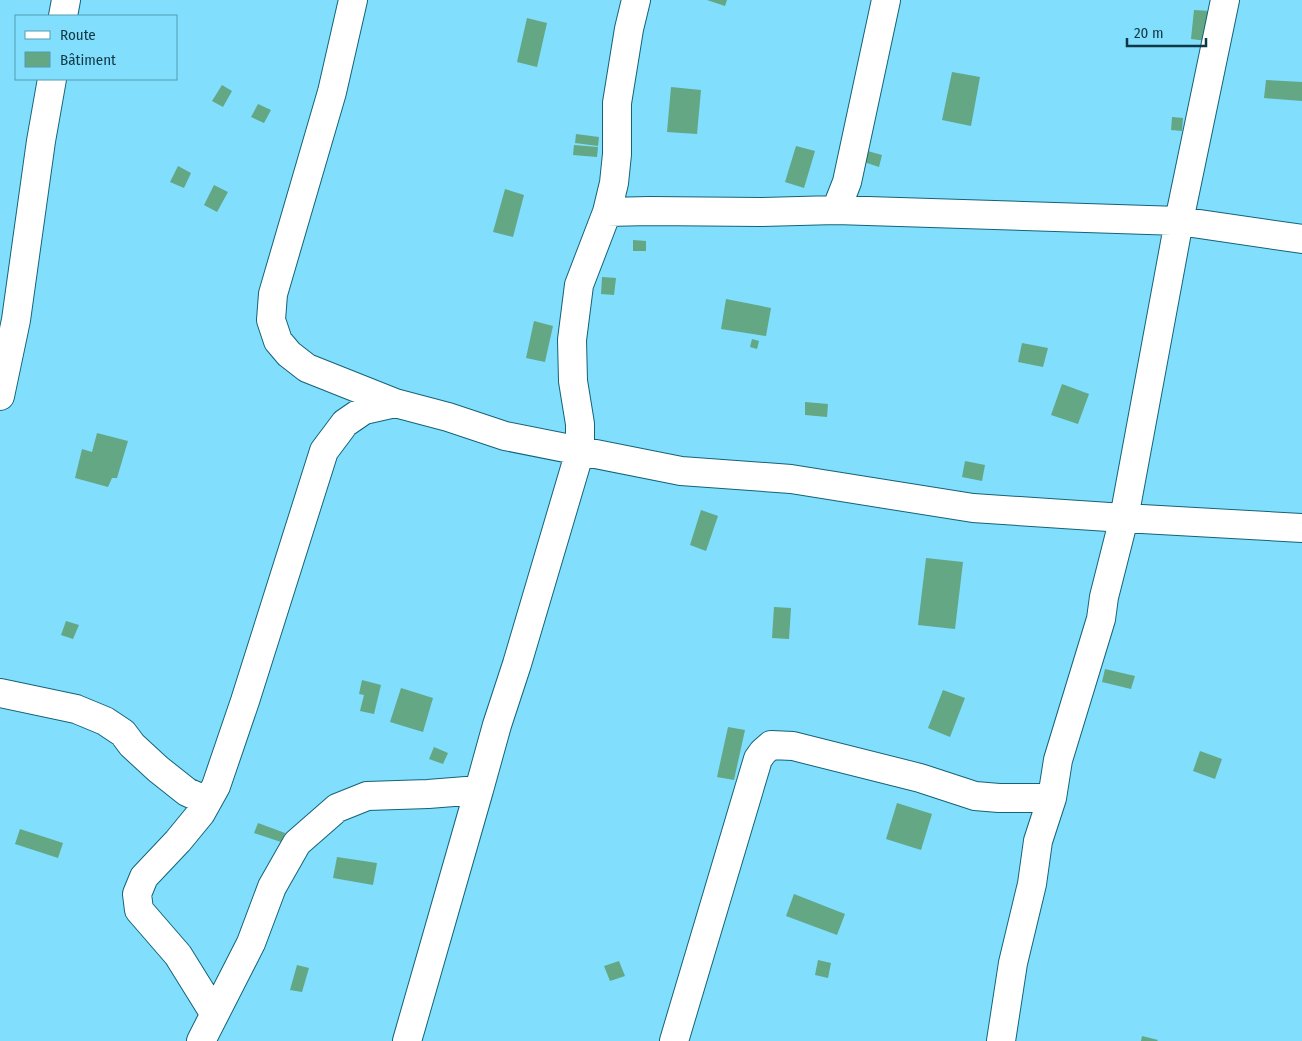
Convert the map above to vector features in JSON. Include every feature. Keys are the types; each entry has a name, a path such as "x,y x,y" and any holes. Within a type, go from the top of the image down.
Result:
{"street":[{"path":"63,15 66,0"},
{"path":"354,0 332,92 273,294 272,320 278,341 289,354 307,368 394,403 448,417 505,436 681,471 791,479 973,508 1302,528"},
{"path":"407,1041 497,725 580,451 580,424 574,381 572,340 580,285 607,212 614,183 617,154 617,103 629,29 636,0"},
{"path":"836,210 848,182 886,0"},
{"path":"1001,1041 1013,963 1032,884 1038,841 1052,798 1058,760 1100,619 1124,518 1179,220 1225,0"},
{"path":"0,396 16,320 41,141 52,80"},
{"path":"607,212 649,210 761,212 836,210 1179,220 1302,239"},
{"path":"214,1013 178,955 139,910 136,894 144,877 201,813 216,786 245,701 324,451 345,423 364,410 394,403"},
{"path":"0,693 76,709 105,721 124,734 132,745 158,769 187,792 207,801"},
{"path":"674,1041 758,759 771,745 793,746 852,760 920,778 975,796 1052,798"},
{"path":"201,1041 250,943 272,887 297,843 337,808 367,796 479,790"}],"building":[{"path":"707,0 727,0 725,6"},
{"path":"1194,10 1210,11 1207,41 1191,39"},
{"path":"527,18 547,23 537,67 517,62"},
{"path":"952,72 980,77 971,126 942,120"},
{"path":"1266,80 1302,82 1302,101 1264,98"},
{"path":"222,85 232,91 223,107 212,101"},
{"path":"671,87 701,90 697,134 667,132"},
{"path":"258,104 271,110 264,123 251,117"},
{"path":"1172,117 1183,118 1182,131 1171,130"},
{"path":"576,134 599,137 598,146 575,143"},
{"path":"574,145 598,147 597,157 573,155"},
{"path":"796,146 815,151 804,188 785,182"},
{"path":"864,150 882,155 879,167 861,161"},
{"path":"178,166 191,173 184,188 170,182"},
{"path":"214,185 228,192 217,212 204,205"},
{"path":"505,189 524,195 513,237 493,232"},
{"path":"633,240 646,241 646,251 633,251"},
{"path":"602,277 616,278 614,295 601,294"},
{"path":"726,299 771,308 766,336 721,329"},
{"path":"534,321 553,326 545,362 526,358"},
{"path":"752,339 759,341 757,349 750,347"},
{"path":"1022,343 1048,348 1043,367 1018,362"},
{"path":"1062,384 1089,394 1078,424 1051,415"},
{"path":"805,402 828,404 827,417 805,415"},
{"path":"97,433 128,441 117,478 112,478 108,487 75,478 82,449 92,452"},
{"path":"965,461 985,465 982,481 962,477"},
{"path":"701,510 718,516 706,551 690,545"},
{"path":"926,558 963,562 955,629 918,625"},
{"path":"774,607 791,608 789,639 772,638"},
{"path":"66,621 79,625 73,639 61,635"},
{"path":"1105,669 1135,676 1131,689 1102,682"},
{"path":"362,680 381,685 374,714 360,711 364,695 359,694"},
{"path":"401,688 433,698 423,732 390,722"},
{"path":"943,690 965,698 950,737 928,728"},
{"path":"728,727 745,730 734,780 717,777"},
{"path":"434,747 448,753 443,764 429,759"},
{"path":"1200,751 1222,759 1215,779 1193,771"},
{"path":"897,803 932,814 921,850 886,839"},
{"path":"258,823 285,833 281,842 254,833"},
{"path":"20,829 63,843 58,858 15,844"},
{"path":"337,857 377,863 373,885 333,878"},
{"path":"794,894 845,914 837,935 786,916"},
{"path":"818,960 831,963 828,978 815,975"},
{"path":"619,961 625,976 610,981 604,966"},
{"path":"297,965 309,968 302,992 290,990"},
{"path":"1142,1036 1158,1040 1141,1041"}]}
